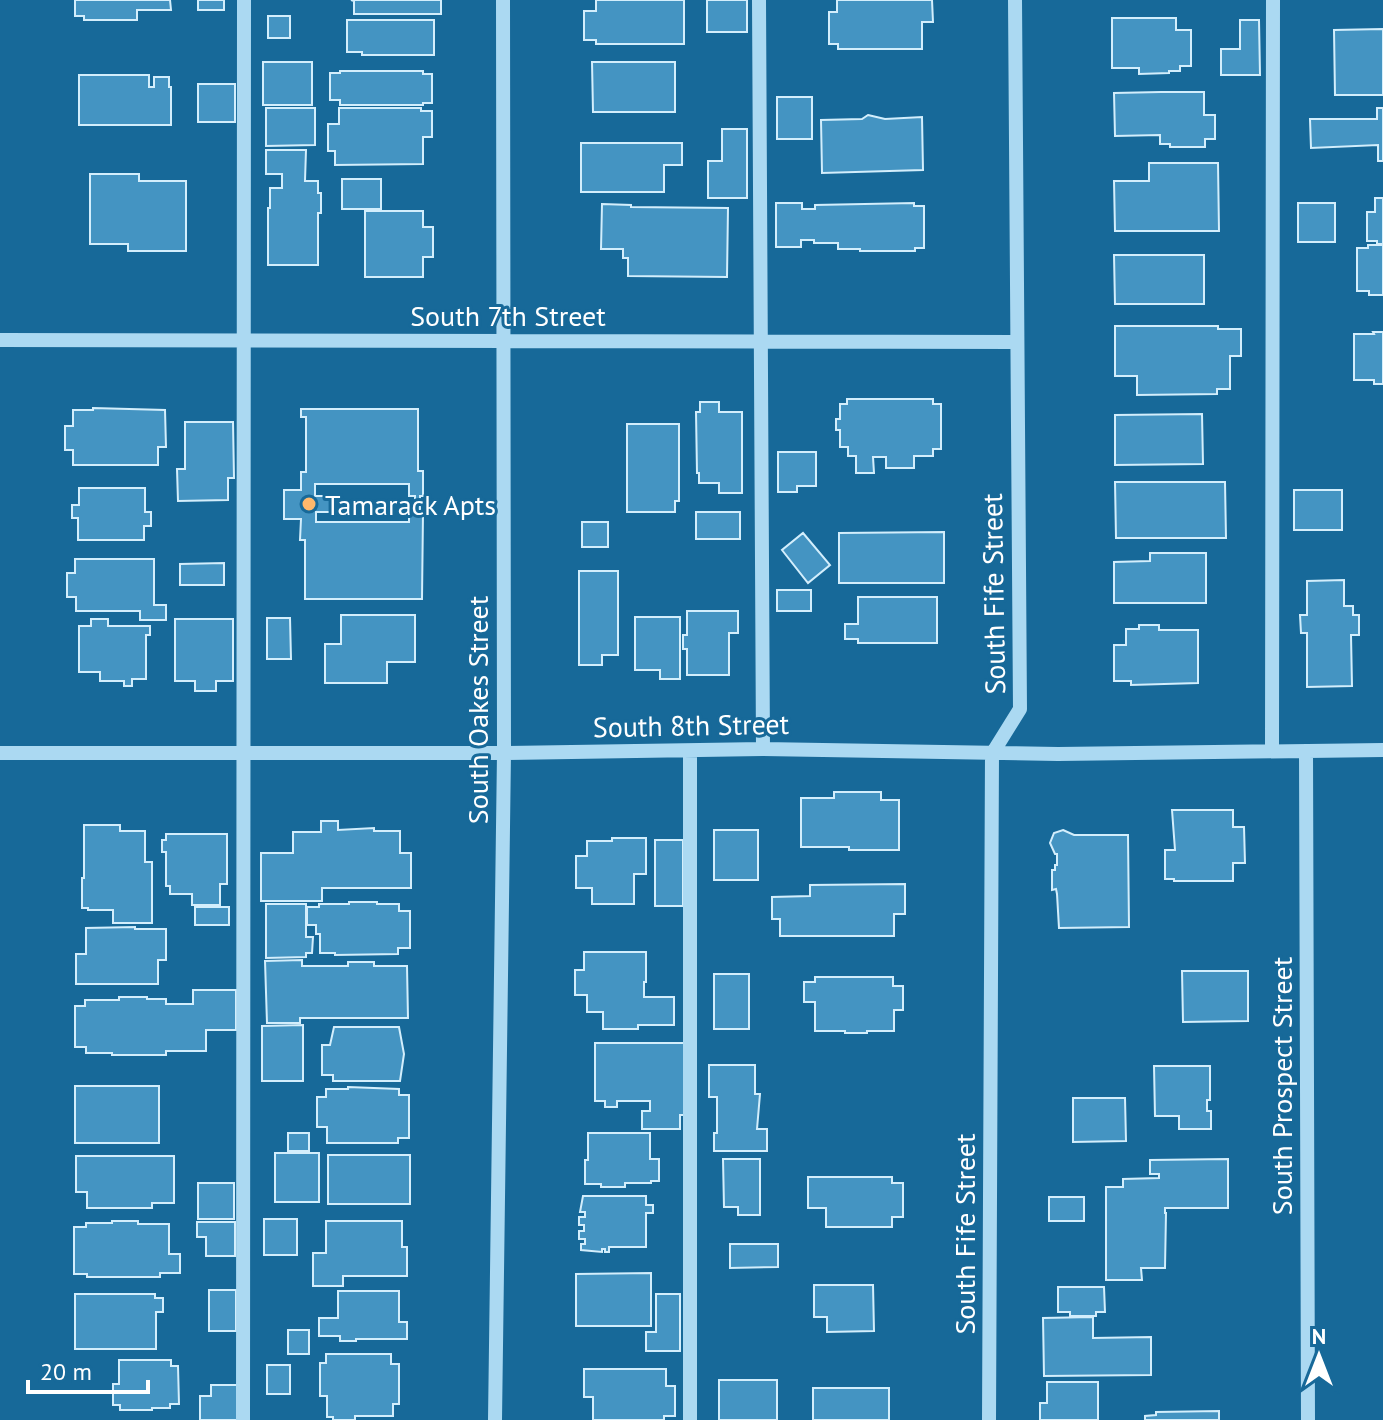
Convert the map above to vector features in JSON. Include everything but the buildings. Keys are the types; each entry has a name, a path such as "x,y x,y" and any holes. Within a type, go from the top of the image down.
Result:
{"street":[{"path":"243,1420 244,0"},
{"name":"South Oakes Street","path":"495,1420 504,753 503,0"},
{"path":"759,0 763,749"},
{"name":"South Fife Street","path":"989,1420 992,754 1020,709 1015,0"},
{"path":"1272,751 1273,0"},
{"name":"South 7th Street","path":"0,340 1016,342"},
{"name":"South 8th Street","path":"0,753 504,753 763,749 992,754 1383,750"},
{"path":"690,751 690,1420"},
{"name":"South Prospect Street","path":"1306,751 1308,1420"}],"place":[{"name":"Tamarack Apts","path":"309,504"}]}
